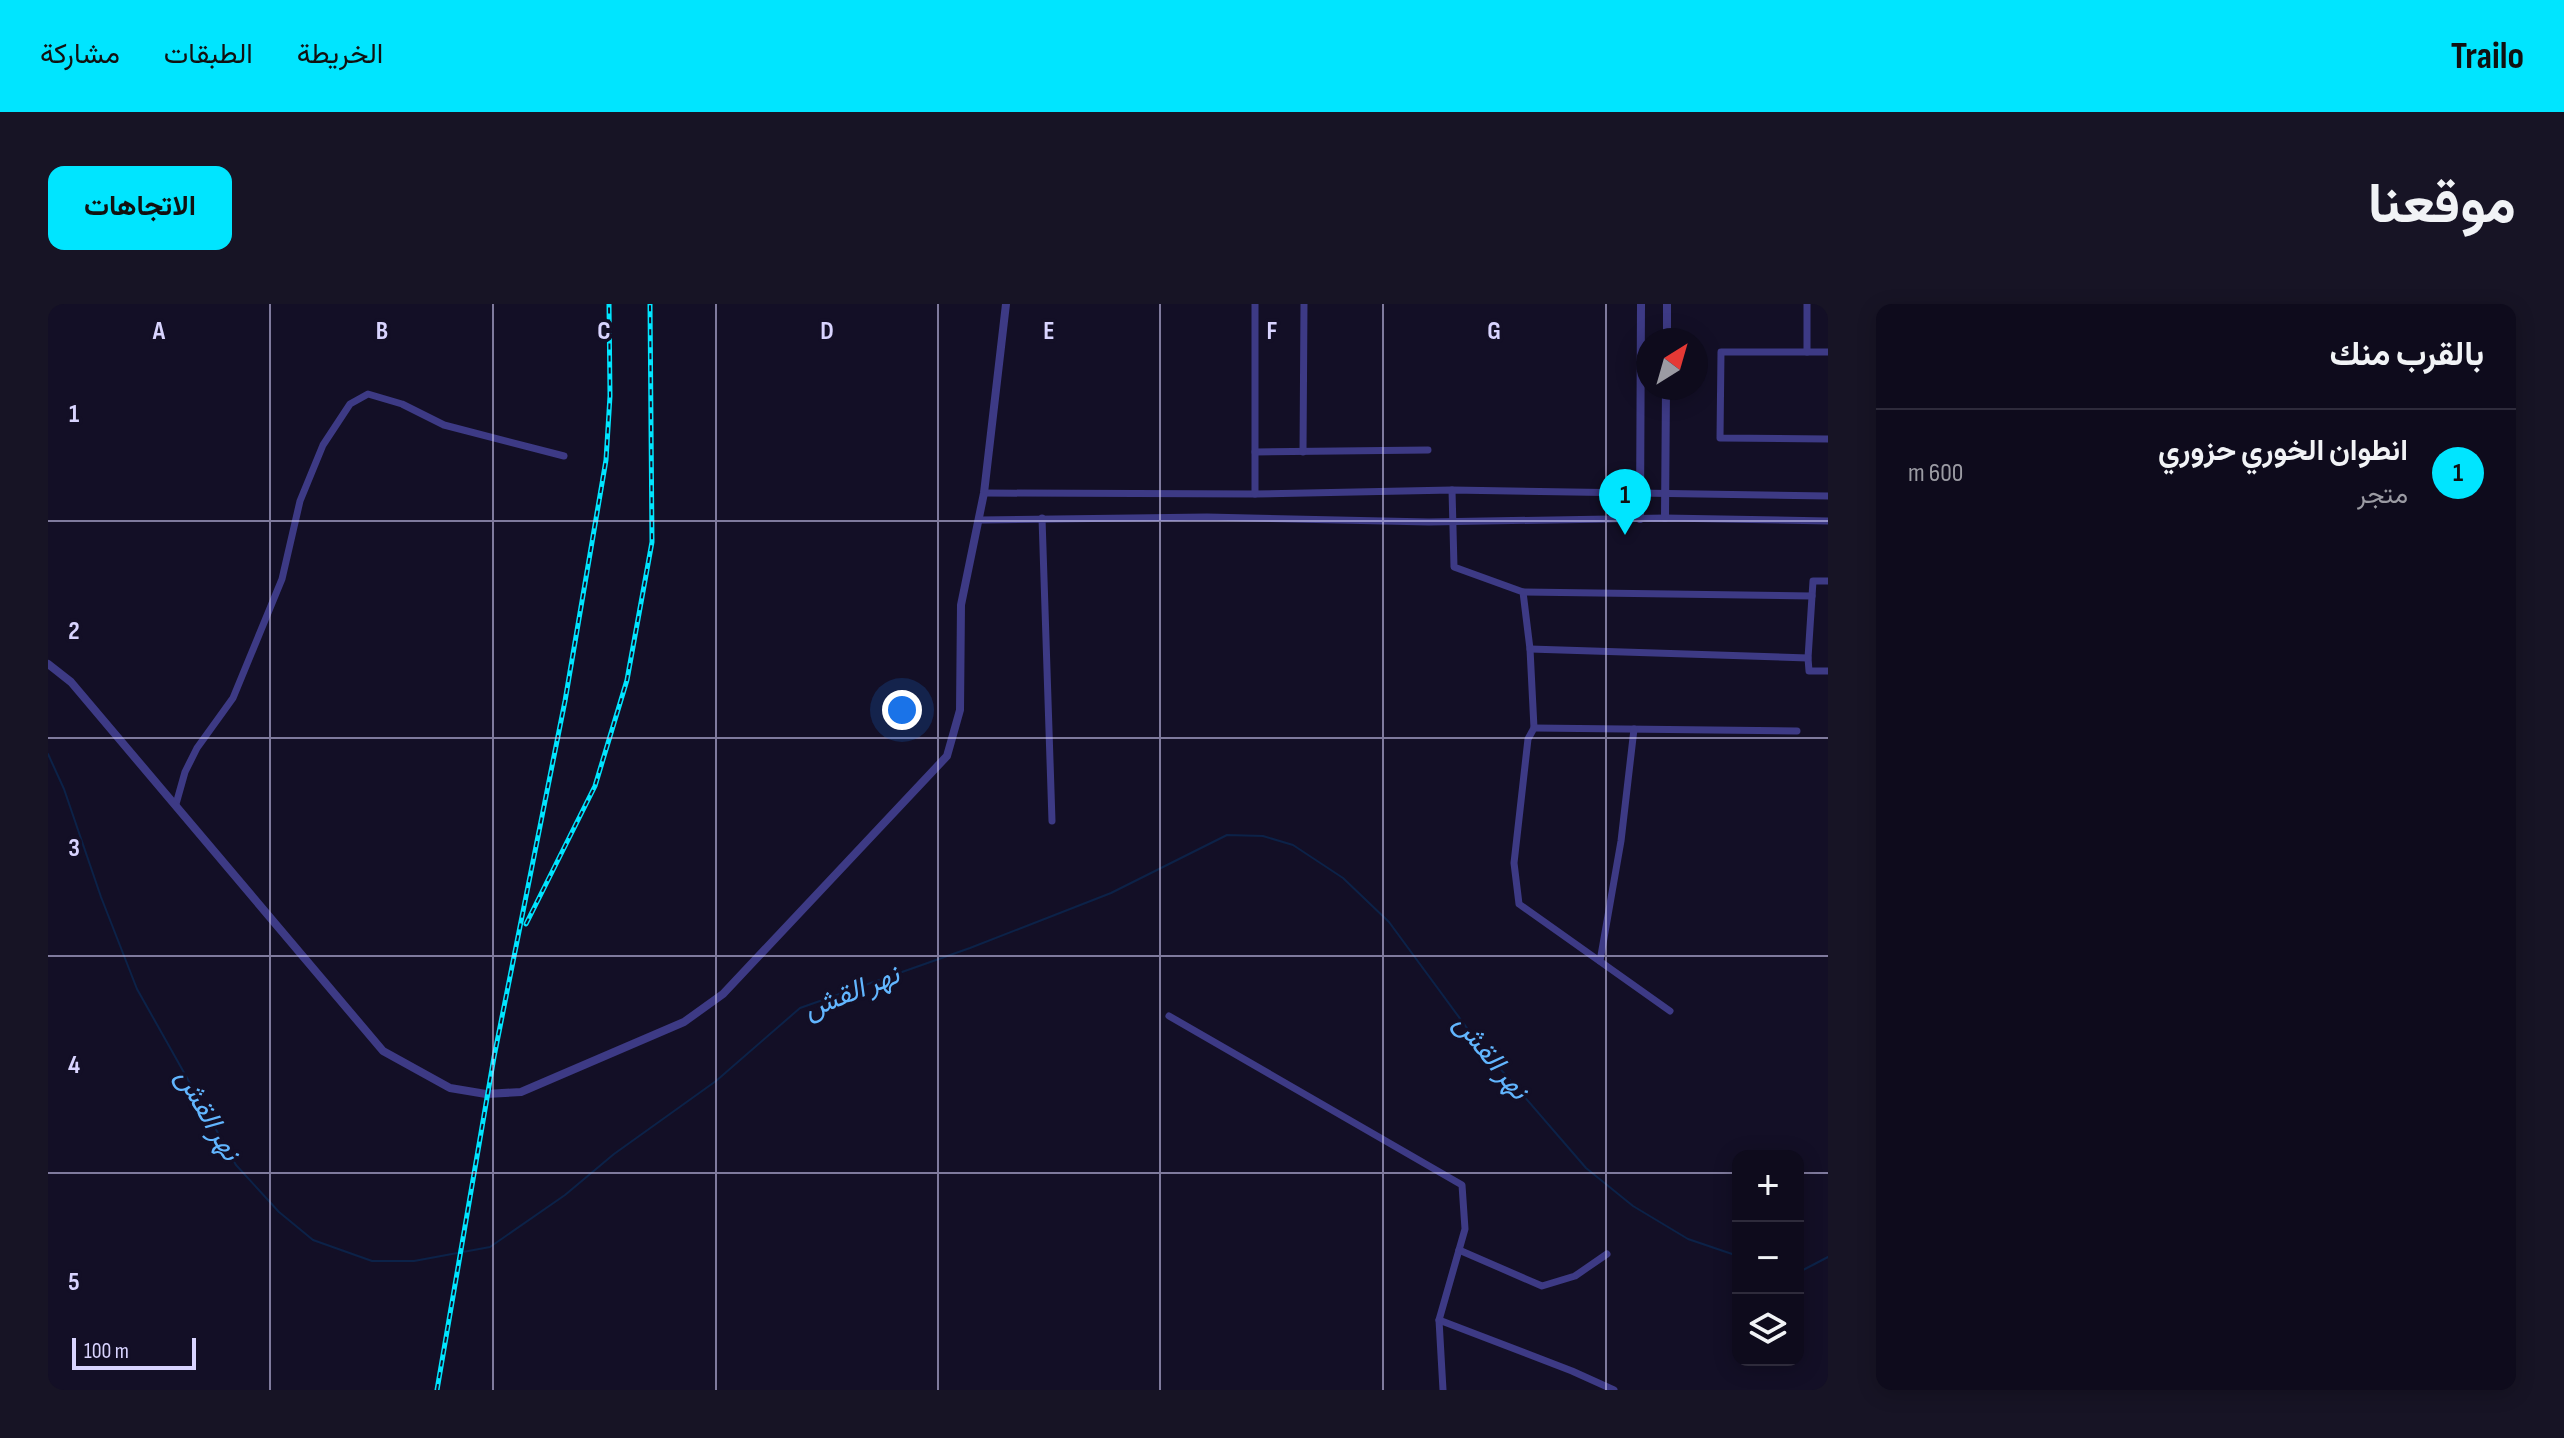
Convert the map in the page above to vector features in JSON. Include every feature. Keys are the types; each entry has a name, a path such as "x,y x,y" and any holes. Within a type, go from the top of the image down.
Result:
{"street":[{"path":"48,664 71,682 383,1051 450,1088 486,1094 521,1092 684,1022 723,994 947,756 960,710 961,605 980,520 1006,304"},
{"path":"1255,304 1255,494"},
{"path":"1303,452 1304,304"},
{"path":"1640,519 1641,304"},
{"path":"1667,304 1667,328"},
{"path":"1807,304 1807,352"},
{"path":"1828,352 1721,352 1720,438 1828,439"},
{"path":"176,804 185,772 197,748 233,698 282,579 300,501 323,445 350,404 368,394 402,404 444,425 564,456"},
{"path":"1665,518 1666,400"},
{"path":"1255,452 1428,450"},
{"path":"984,493 1255,494 1452,490 1828,496"},
{"path":"1452,490 1454,567 1523,592 1812,596"},
{"path":"980,520 1207,517 1453,521 1665,518 1828,521"},
{"path":"1042,518 1052,821"},
{"path":"1828,581 1813,581 1808,658 1809,671 1828,671"},
{"path":"1523,592 1534,728 1528,739 1514,863 1519,904 1670,1011"},
{"path":"1530,649 1808,658"},
{"path":"1534,728 1797,731"},
{"path":"1600,961 1621,841 1634,729"},
{"path":"1169,1016 1462,1185 1465,1229 1439,1320 1443,1390"},
{"path":"1459,1250 1542,1286 1575,1276 1607,1254"},
{"path":"1439,1320 1614,1390"}],"waterway":[{"name":"نهر القش","path":"48,754 64,789 137,989 236,1165 279,1212 313,1240 372,1261 414,1261 490,1247 565,1195 614,1154 716,1081 800,1008 970,948 1111,893 1227,835 1263,836 1293,845 1343,878 1389,922 1478,1043 1586,1168 1633,1206 1688,1239 1732,1254"},
{"name":"نهر القش","path":"1804,1269 1828,1257"}],"railway":[{"path":"437,1390 494,1057 565,701 606,460 610,396 609,304"},
{"path":"526,924 595,786 627,680 652,542 650,304"}],"place":[{"name":"انطوان الخوري حزوري","path":"1625,535"}]}
